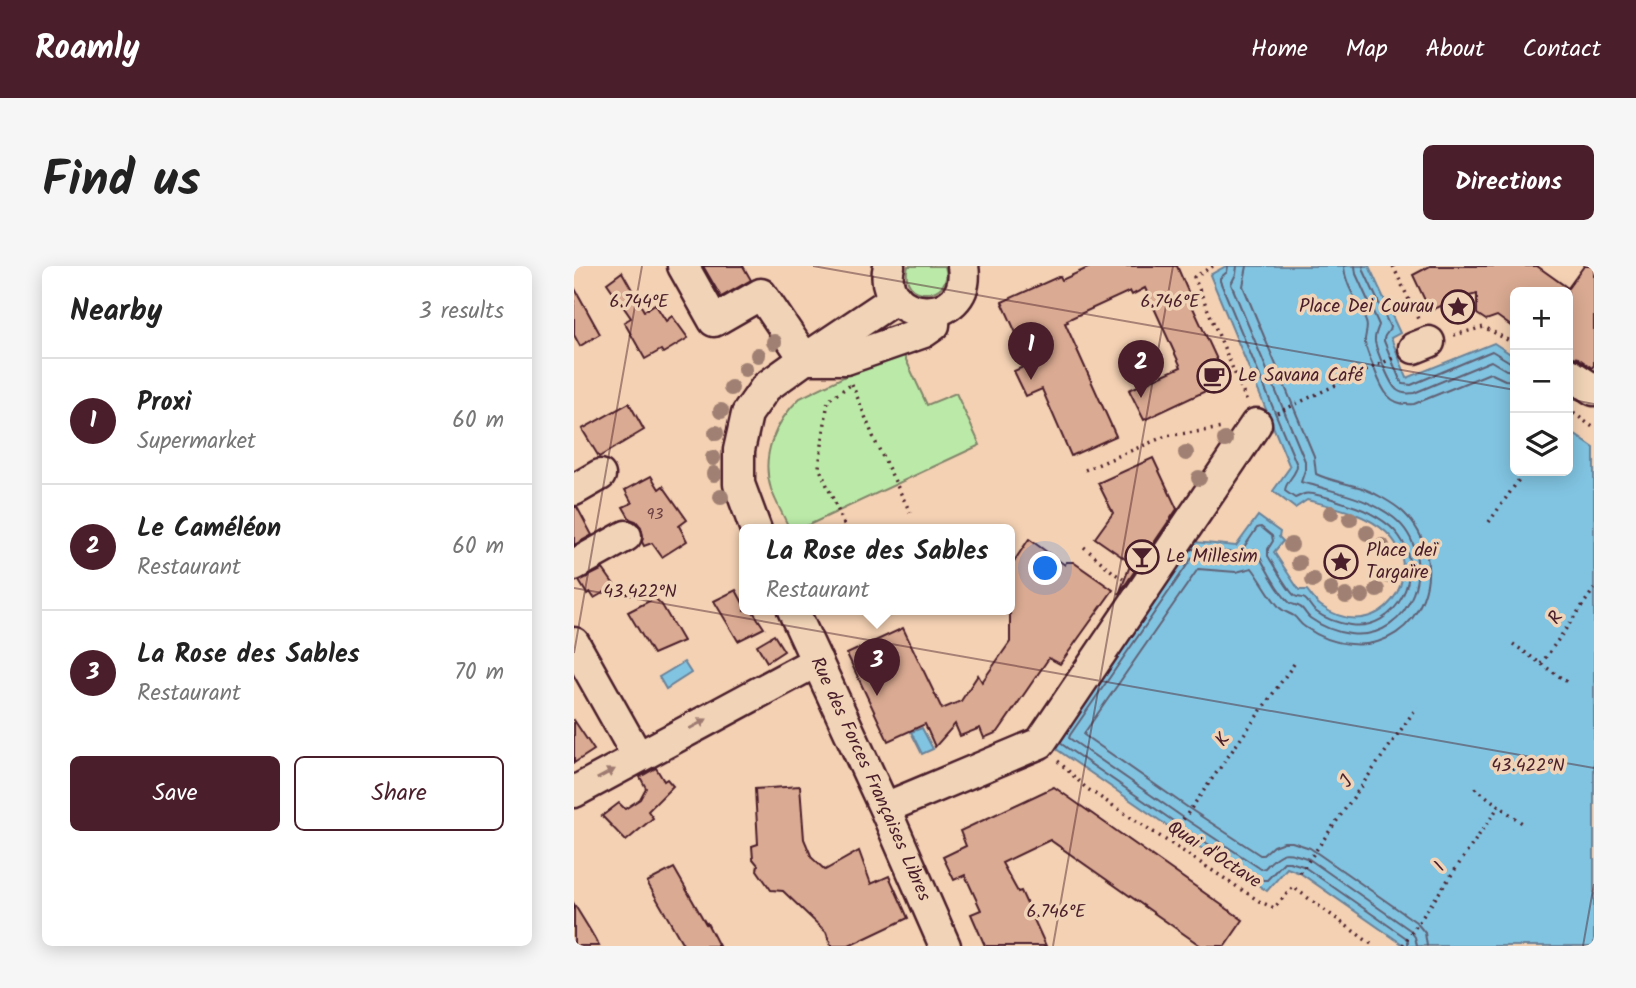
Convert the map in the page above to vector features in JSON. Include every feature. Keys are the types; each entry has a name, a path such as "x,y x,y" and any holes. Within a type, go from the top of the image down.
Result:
{"street":[{"path":"683,266 714,321 761,294 805,359"},
{"path":"889,266 889,286 896,298 907,307 920,312 935,312 953,302 963,284 963,266"},
{"path":"754,524 739,484 739,450 747,414 766,387 896,298"},
{"path":"805,359 846,359 874,351 924,332 934,325 935,312"},
{"path":"1573,376 1594,390"},
{"path":"885,808 1040,743 1144,590 1269,417"},
{"path":"574,490 600,475"},
{"path":"574,565 626,536"},
{"name":"Rue des Forces Françaises Libres","path":"795,615 946,946"},
{"path":"574,643 638,757"},
{"path":"574,792 817,661"}],"path":[{"path":"1213,266 1194,277 1269,417"},
{"path":"1085,470 1166,436 1269,417 1410,350"},
{"path":"844,524 819,467 828,400 852,384 874,441 910,512"},
{"path":"1573,413 1594,428"},
{"path":"1489,522 1521,476"},
{"path":"1084,547 1114,573 1144,590"},
{"name":"R","path":"1541,664 1594,589"},
{"path":"1513,644 1570,684"},
{"name":"K","path":"1175,831 1294,664"},
{"name":"J","path":"1300,873 1417,707"},
{"name":"Quai d'Octave","path":"1040,743 1086,788 1259,901 1274,908 1293,887 1374,946"},
{"path":"1475,788 1522,822"},
{"name":"I","path":"1403,945 1499,806"}],"green space":[{"path":"908,266 945,266 946,278 942,286 935,291 918,291 911,287 907,278"},
{"path":"901,349 927,405 956,393 980,445 811,524 787,524 771,489 768,476 769,451 777,428 800,398"}],"water":[{"path":"1226,266 1369,266 1400,333 1391,338 1407,378 1494,343 1510,354 1510,476 1573,476 1573,433 1594,448 1594,946 1405,946 1300,873 1287,868 1267,891 1046,742 1184,541 1236,546 1258,516 1280,532 1279,537 1283,541 1274,552 1299,590 1307,590 1321,606 1342,617 1362,618 1379,612 1392,600 1401,585 1403,567 1399,549 1378,525 1349,512 1307,500 1295,508 1273,491 1290,467 1210,275"},
{"path":"684,662 691,673 666,689 659,677"},
{"path":"922,728 933,749 922,754 911,732"}],"building":[{"path":"703,266 743,266 751,280 721,297"},
{"path":"1092,266 1177,266 1190,296 1188,297 1227,381 1144,420 1129,390 1181,367 1145,288 1132,295 1130,291 1067,320 1065,323 1116,436 1071,456 1042,389 1026,396 1014,371 1030,364 1002,302 1060,276 1062,280"},
{"path":"1430,266 1537,266 1567,287 1510,287 1510,325 1497,316 1486,320 1477,314 1477,294 1454,300 1430,311 1413,275"},
{"path":"1584,266 1594,266 1594,365 1592,368 1573,357 1573,287 1569,287"},
{"path":"622,272 644,311 655,304 666,321 672,316 688,338 663,353 661,350 645,359 624,322 631,318 607,283"},
{"path":"574,287 600,334 580,346 574,335"},
{"path":"629,403 644,430 599,457 582,429"},
{"path":"1153,458 1177,509 1119,594 1131,563 1095,538 1113,513 1098,483"},
{"path":"651,476 659,489 663,486 687,520 679,526 687,541 662,557 652,543 644,546 641,527 630,519 623,507 632,503 625,490"},
{"path":"574,507 577,507 592,535 574,545"},
{"path":"1029,539 1065,565 1066,562 1073,562 1113,590 1060,664 1049,658 998,732 984,738 980,728 960,736 955,724 935,747 925,724 888,741 847,654 903,628 942,709 961,701 978,675 982,682 1010,642 1010,615 1015,615 1015,560"},
{"path":"603,569 615,586 594,598 590,592 587,594 579,581"},
{"path":"736,590 739,596 739,615 755,615 764,628 738,641 714,601"},
{"path":"655,598 683,641 653,654 628,612"},
{"path":"774,635 784,651 767,662 757,645"},
{"path":"574,720 594,750 574,763"},
{"path":"656,768 664,781 667,779 673,786 648,811 653,818 626,841 602,816 619,803 625,809 640,799 646,788 640,777"},
{"path":"800,786 804,839 812,858 825,870 859,851 871,884 889,876 908,918 849,946 831,946 826,932 783,891 771,890 753,859 752,846 758,844 755,789"},
{"path":"1054,787 1243,920 1225,946 1201,946 1050,840 1002,863 1018,892 1021,891 1046,946 985,946 971,914 981,910 965,875 954,880 943,857 966,846 960,831"},
{"path":"674,868 719,946 684,946 647,882"},
{"path":"574,904 590,930 599,946 574,946"}],"place":[{"name":"Place Dei Courau","path":"1458,307"},
{"name":"Le Savana Café","path":"1214,376"},
{"name":"Proxi","path":"1031,380"},
{"name":"Le Caméléon","path":"1141,398"},
{"name":"Le Millesim","path":"1142,557"},
{"name":"Place deï Targaïre","path":"1341,562"},
{"name":"La Rose des Sables","path":"877,696"}]}
